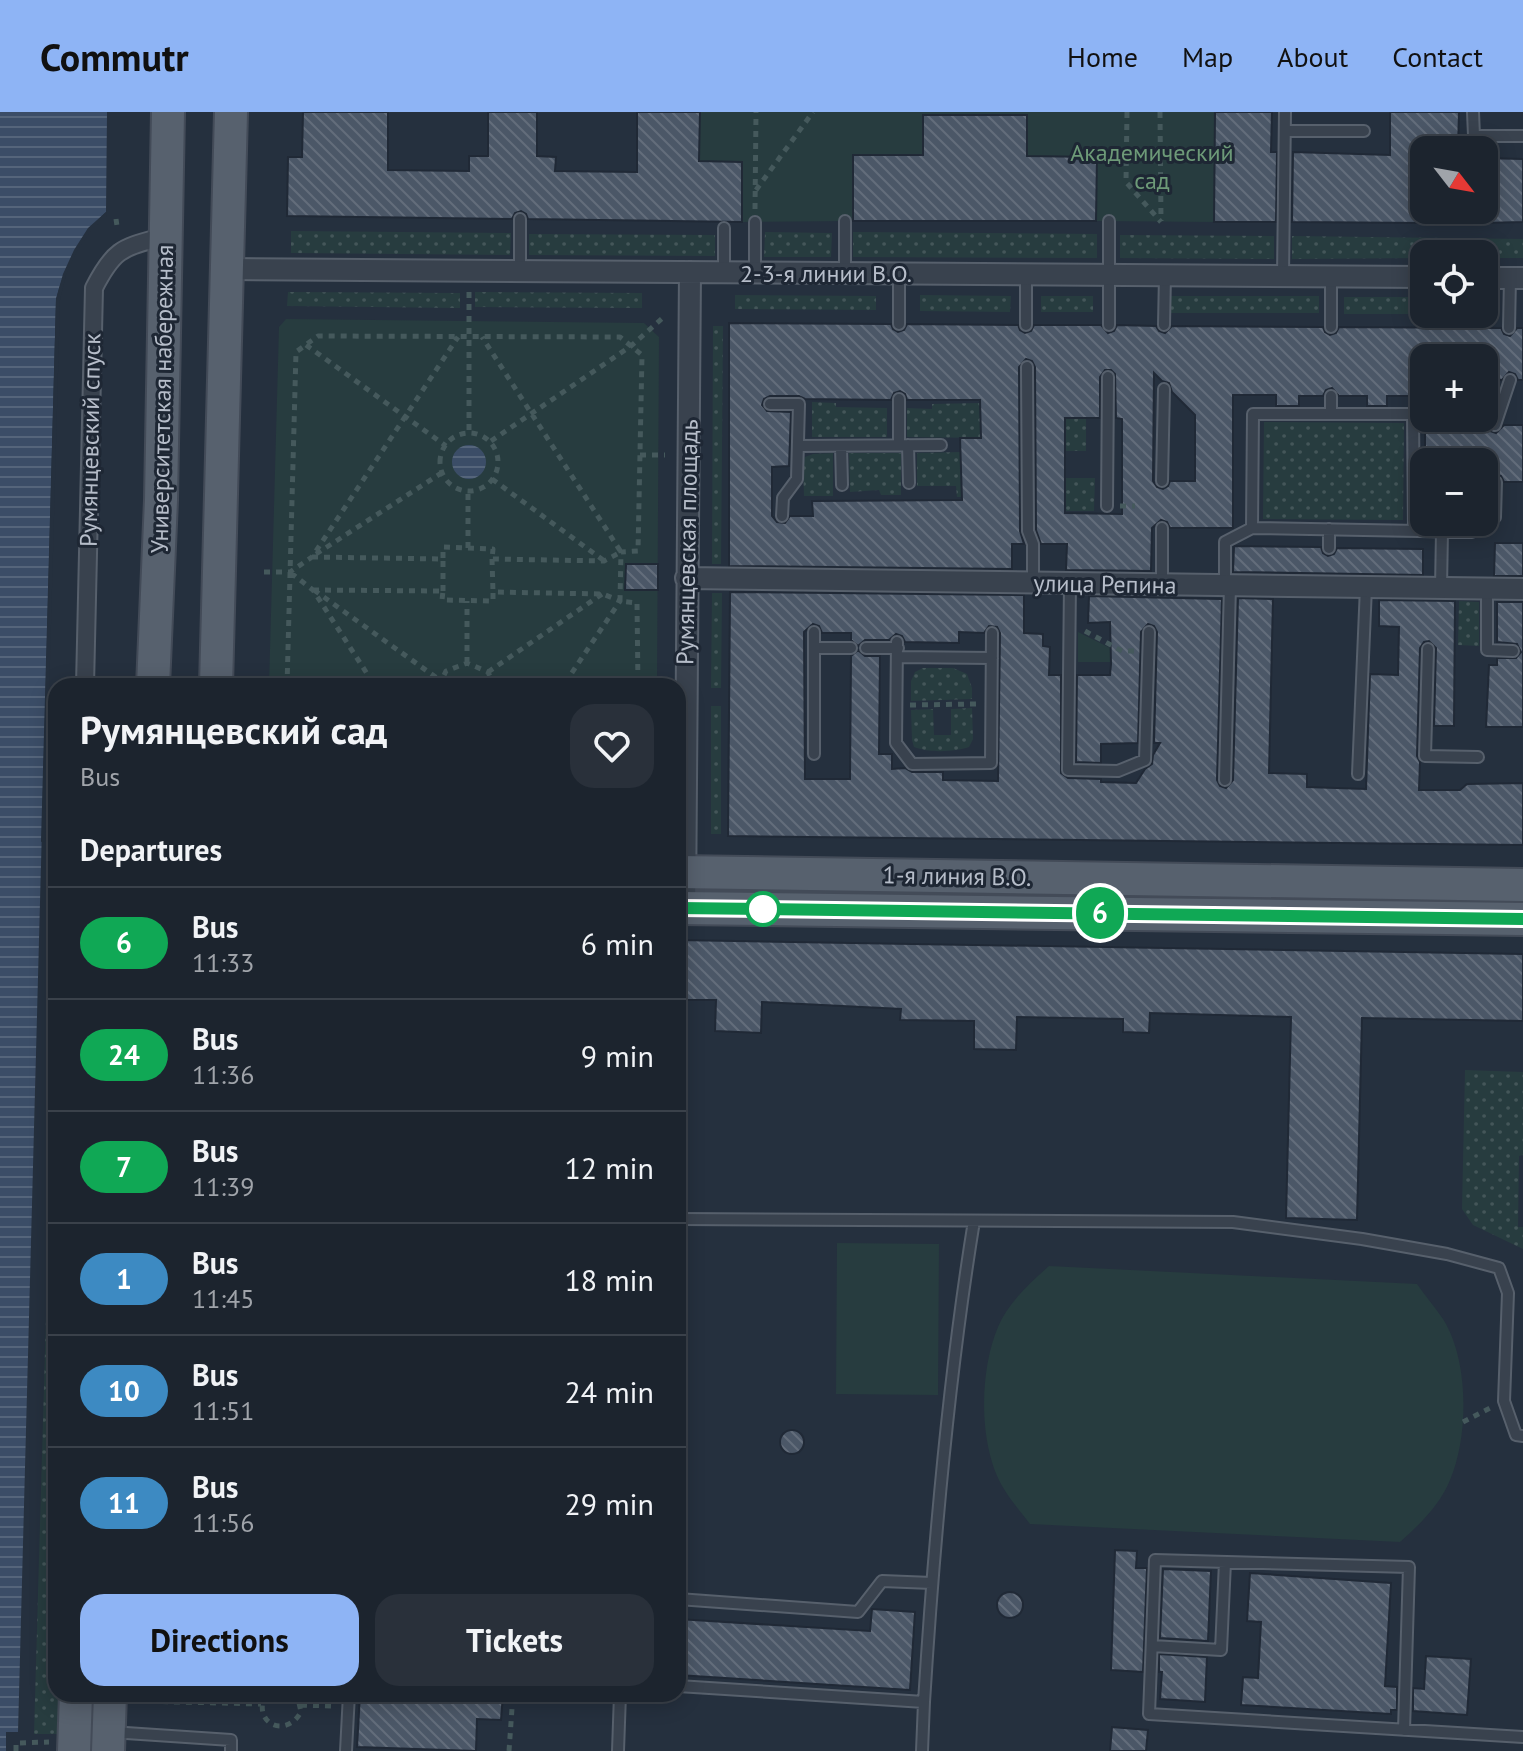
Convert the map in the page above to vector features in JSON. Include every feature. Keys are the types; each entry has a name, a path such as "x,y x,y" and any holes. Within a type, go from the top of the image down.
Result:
{"main road":[{"name":"Университетская набережная","path":"153,678 161,500 168,112"},
{"path":"216,678 231,112"},
{"name":"1-я линия В.О.","path":"686,872 1523,885"},
{"path":"686,908 1523,919"},
{"path":"74,1751 76,1702"},
{"path":"109,1742 123,1702"}],"street":[{"name":"Румянцевский спуск","path":"85,678 94,288 105,267 122,248 165,236"},
{"name":"2-3-я линии В.О.","path":"227,269 1410,277"},
{"name":"Румянцевская площадь","path":"685,678 690,272"},
{"name":"улица Репина","path":"686,578 780,574 814,585 993,588 1070,583 1154,589 1328,581 1433,592 1523,589"}],"lane":[{"path":"1283,276 1285,112"},
{"path":"1473,112 1474,136 1523,136"},
{"path":"1285,131 1364,131"},
{"path":"520,219 520,271"},
{"path":"845,221 845,274"},
{"path":"1109,221 1109,325"},
{"path":"755,222 755,273"},
{"path":"724,228 724,273"},
{"path":"899,274 899,324"},
{"path":"1026,275 1026,325"},
{"path":"1164,325 1165,275"},
{"path":"1331,277 1331,327"},
{"path":"1509,328 1516,278"},
{"path":"1027,367 1028,531 1033,544 1033,583"},
{"path":"1107,506 1108,377"},
{"path":"1498,416 1510,380"},
{"path":"1162,481 1164,389"},
{"path":"1331,396 1331,414"},
{"path":"899,399 909,483"},
{"path":"770,404 799,404 797,479 783,498 782,516"},
{"path":"1252,528 1253,414 1413,414 1413,448"},
{"path":"798,446 941,445"},
{"path":"841,446 842,485"},
{"path":"1154,589 1162,528"},
{"path":"1225,780 1228,585 1225,542 1252,528 1410,530"},
{"path":"1329,529 1329,548"},
{"path":"1433,592 1441,536"},
{"path":"1070,583 1068,770 1118,771 1145,760 1149,632"},
{"path":"1358,774 1366,587"},
{"path":"1487,589 1487,650 1513,651"},
{"path":"814,632 814,754"},
{"path":"898,649 896,743 912,764 991,763 992,633"},
{"path":"814,648 851,648"},
{"path":"866,648 992,658"},
{"path":"1428,649 1425,756 1478,757"},
{"path":"686,1219 1233,1222 1447,1254 1499,1268 1508,1293 1504,1401 1516,1435 1523,1436"},
{"path":"922,1751 932,1583 955,1335 974,1221"},
{"path":"1404,1730 1409,1567 1155,1560 1149,1714 1404,1730 1523,1737"},
{"path":"1152,1646 1221,1650 1225,1562"},
{"path":"686,1600 858,1612 882,1581 932,1583"},
{"path":"686,1687 924,1702"},
{"path":"346,1751 348,1702"},
{"path":"618,1751 620,1702"},
{"path":"109,1742 231,1740 231,1751"}],"path":[{"path":"755,222 756,112"},
{"path":"756,190 813,112"},
{"path":"1127,112 1126,182 1161,222 1160,112"},
{"path":"469,271 469,432"},
{"path":"491,441 631,346 665,316"},
{"path":"287,678 296,352 318,336 620,337 642,355 638,551 621,552 604,561 492,559"},
{"path":"312,557 458,336"},
{"path":"482,337 621,552 620,601 568,678"},
{"path":"306,345 446,446"},
{"path":"469,432 491,441 499,462 490,484 468,492 447,483 439,461 448,440 469,432"},
{"path":"640,455 665,455"},
{"path":"264,572 290,572 443,472"},
{"path":"492,479 604,561"},
{"path":"468,492 468,548"},
{"path":"443,547 468,548 493,549 493,601 442,600 443,547"},
{"path":"312,557 443,559"},
{"path":"290,572 432,678"},
{"path":"313,590 443,591"},
{"path":"313,590 370,678"},
{"path":"493,592 603,594 620,601 637,603 638,678"},
{"path":"488,672 603,594"},
{"path":"467,601 467,663"},
{"path":"1070,624 1122,651 1149,652"},
{"path":"443,678 446,671 467,663 488,672 491,678"},
{"path":"897,705 992,703"},
{"path":"1463,1422 1504,1401"},
{"path":"215,1702 261,1704 261,1711 268,1722 281,1726 287,1726 297,1718 300,1702"},
{"path":"509,1751 512,1702"},
{"path":"301,1705 348,1707"},
{"path":"16,1751 16,1743 36,1742"}],"green space":[{"name":"Академический сад","path":"700,112 1215,112 1214,222 1096,221 1097,157 1027,156 1027,115 924,115 923,155 853,155 853,221 742,222 742,162 699,161"},
{"path":"291,231 511,233 510,255 291,253"},
{"path":"765,232 832,233 831,257 764,257"},
{"path":"853,232 1097,234 1097,258 853,257"},
{"path":"529,234 715,235 715,256 529,255"},
{"path":"1120,235 1274,236 1274,259 1120,258"},
{"path":"1292,236 1523,239 1523,258 1498,258 1498,240 1410,240 1410,258 1292,259"},
{"path":"288,292 460,293 460,308 287,306"},
{"path":"475,292 642,293 642,308 475,307"},
{"path":"735,295 876,296 876,310 735,309"},
{"path":"920,295 1011,296 1010,312 920,311"},
{"path":"1041,296 1093,296 1093,312 1041,312"},
{"path":"1170,296 1319,296 1319,313 1170,313"},
{"path":"1344,297 1410,297 1410,314 1344,314"},
{"path":"286,319 644,323 659,337 657,678 269,678 279,327"},
{"path":"713,326 723,326 721,564 712,564"},
{"path":"812,402 836,403 836,407 887,408 887,437 812,437"},
{"path":"980,403 981,438 907,437 907,408 932,409 932,404"},
{"path":"1065,418 1086,418 1086,451 1065,451"},
{"path":"1264,422 1404,423 1403,520 1263,519"},
{"path":"961,452 981,497 957,497 956,486 917,486 917,453"},
{"path":"833,453 833,496 804,496 805,457"},
{"path":"849,453 901,453 901,495 881,495 879,490 850,492"},
{"path":"1066,478 1095,478 1094,511 1066,511"},
{"path":"712,593 722,593 721,688 711,688"},
{"path":"1459,601 1479,602 1479,646 1458,645"},
{"path":"1078,632 1122,654 1122,662 1078,662"},
{"path":"923,668 953,668 967,674 972,699 911,701 911,681 915,672"},
{"path":"711,706 721,706 721,834 711,834"},
{"path":"972,708 973,739 969,747 942,751 914,747 911,710 933,709 934,735 951,735 951,709"},
{"path":"1465,1070 1523,1072 1523,1155 1519,1156 1518,1227 1523,1227 1523,1249 1473,1225 1462,1209"},
{"path":"837,1243 939,1244 938,1395 836,1394"},
{"path":"48,1246 48,1702 60,1702 59,1734 34,1734"},
{"path":"1049,1266 1417,1284 1452,1336 1462,1376 1461,1442 1450,1480 1441,1498 1400,1542 1030,1524 995,1472 986,1431 985,1387 987,1365 1002,1318 1020,1294"}],"water":[{"path":"0,112 107,112 106,212 88,231 75,252 56,299 18,1732 6,1732 6,1751 0,1751"},
{"path":"469,445 481,450 486,462 481,474 469,479 457,474 452,462 457,450"}],"pier":[{"path":"106,212 107,217 91,231 77,251 66,275 60,300 45,841 41,842 56,299 63,274 88,228"}],"building":[{"path":"303,112 388,112 388,170 469,171 469,156 488,156 488,112 537,112 537,156 556,157 555,171 637,172 637,112 700,112 699,161 742,162 742,222 528,219 521,211 515,213 512,219 287,216 288,157 302,157"},
{"path":"1215,112 1272,112 1271,152 1277,152 1276,222 1214,222"},
{"path":"1390,112 1459,112 1458,136 1410,136 1410,223 1292,222 1293,152 1390,155"},
{"path":"923,115 1027,115 1027,156 1097,157 1096,221 853,221 853,155 923,155"},
{"path":"1498,158 1523,159 1523,222 1498,223"},
{"path":"729,323 891,324 898,332 904,330 907,324 1018,325 1025,333 1031,331 1034,325 1101,325 1108,333 1114,331 1117,325 1156,326 1165,333 1172,326 1323,327 1330,335 1336,333 1339,327 1501,328 1504,334 1510,336 1517,328 1523,328 1523,380 1518,380 1515,374 1509,372 1498,380 1498,344 1410,344 1410,396 1387,396 1387,406 1367,406 1367,396 1339,396 1332,388 1326,390 1323,396 1299,396 1299,406 1276,406 1276,395 1233,395 1233,528 1170,528 1167,522 1161,520 1152,528 1151,571 1066,570 1067,544 1041,544 1036,530 1035,367 1032,361 1026,359 1019,367 1020,531 1024,544 1012,544 1012,569 729,566","holes":["1105,370 1115,374 1116,418 1122,419 1122,514 1065,513 1065,418 1100,418 1100,377","1154,373 1169,383 1172,392 1195,415 1195,481 1170,481 1163,489 1153,481","900,391 907,400 980,400 981,438 960,438 962,500 812,501 813,516 790,516 785,523 777,522 772,516 772,467 789,466 791,412 767,411 762,405 764,399 770,396 799,396 805,399 891,400 894,393"]},
{"path":"1504,425 1523,425 1523,482 1504,482 1498,475 1498,448 1425,448 1425,432 1496,433"},
{"path":"1495,543 1523,543 1523,576 1494,576"},
{"path":"1234,546 1321,547 1328,556 1334,554 1337,548 1423,549 1423,575 1233,572"},
{"path":"626,564 658,564 658,590 625,590"},
{"path":"730,592 1024,595 1024,633 1043,634 1043,646 1050,647 1049,675 1061,675 1061,773 1068,778 1136,783 1152,764 1160,743 1154,743 1157,632 1154,626 1148,624 1141,632 1138,743 1101,744 1101,763 1076,762 1077,675 1110,675 1111,664 1110,622 1088,623 1089,596 1222,599 1217,780 1220,786 1226,788 1233,780 1238,598 1273,599 1269,773 1307,774 1307,787 1366,789 1370,674 1398,675 1399,627 1379,626 1379,600 1455,601 1454,726 1434,726 1436,648 1429,641 1420,648 1419,790 1460,790 1467,784 1523,783 1523,845 728,836","holes":["813,624 819,626 822,633 851,633 851,640 858,646 865,640 889,640 896,634 902,636 905,642 959,643 959,632 984,633 989,626 997,627 1000,633 998,781 943,780 943,772 892,769 892,754 879,754 880,656 865,656 858,650 851,656 850,779 805,779 804,632"]},
{"path":"1497,602 1523,602 1523,727 1486,727 1489,665 1497,665 1497,658 1516,658 1521,652 1517,644 1497,642"},
{"path":"686,940 1523,954 1523,1021 1362,1018 1357,1220 1286,1218 1291,1017 1150,1013 1149,1033 1123,1032 1123,1019 1017,1017 1016,1050 974,1049 974,1021 900,1020 901,1009 762,1002 761,1033 715,1031 716,1000 686,1000"},
{"path":"792,1430 803,1437 804,1442 797,1453 792,1454 781,1447 780,1442 787,1431"},
{"path":"1115,1550 1137,1551 1136,1568 1147,1568 1143,1672 1111,1670"},
{"path":"1163,1569 1211,1571 1208,1641 1160,1638"},
{"path":"1250,1573 1391,1583 1385,1686 1397,1687 1397,1710 1391,1710 1391,1714 1241,1705 1243,1677 1258,1678 1261,1622 1247,1621"},
{"path":"1010,1592 1019,1596 1023,1605 1019,1614 1010,1618 1001,1614 997,1605 1001,1596"},
{"path":"872,1609 915,1612 910,1690 686,1676 686,1620 870,1631"},
{"path":"1159,1654 1207,1657 1205,1702 1160,1699 1162,1672 1159,1672"},
{"path":"1426,1656 1471,1659 1467,1715 1413,1711 1413,1688 1424,1689"},
{"path":"360,1702 502,1702 501,1720 477,1719 476,1751 357,1747"},
{"path":"1112,1727 1148,1730 1146,1751 1110,1751"}],"bus line":[{"name":"6","path":"686,908 1523,919"}]}
